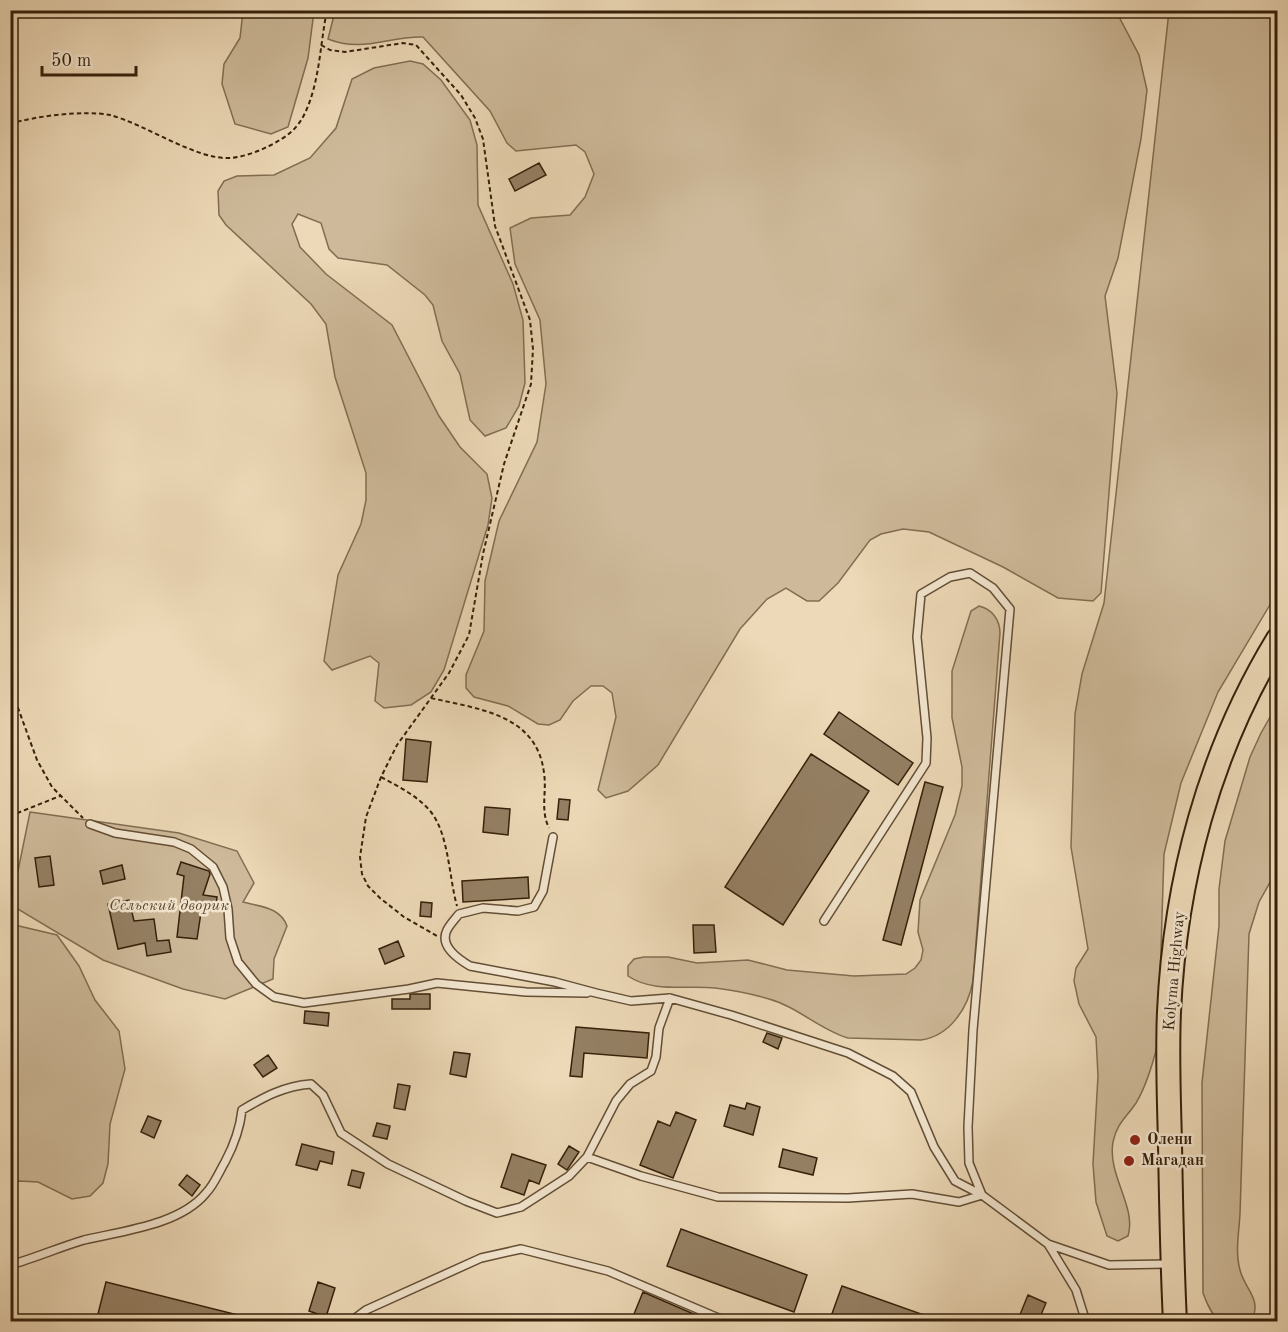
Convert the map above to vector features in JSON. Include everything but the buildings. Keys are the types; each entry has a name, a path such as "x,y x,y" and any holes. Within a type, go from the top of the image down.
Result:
{"highway":[{"name":"Kolyma Highway","path":"1175,1322 1172,1264 1169,1012 1174,947 1182,892 1199,822 1220,755 1246,696 1278,639"}],"lane":[{"path":"824,921 926,763 927,738 917,637 921,594 950,577 970,573 993,588 1010,609 981,928 968,1127 969,1163 982,1195"},
{"path":"90,824 115,833 174,842 191,849 213,867 223,887 228,909 230,938 238,962 256,984 274,997 304,1004 437,983 526,992 596,993"},
{"path":"553,837 543,891 534,907 518,910 483,908 459,914 447,930 444,940 460,961 471,966 555,982 631,1001 670,998 742,1018 848,1053 893,1076 910,1092 934,1147 955,1180 982,1195 1048,1244 1109,1265 1172,1264"},
{"path":"10,1265 82,1241 144,1228 184,1210 206,1194 220,1171 241,1125 242,1110 271,1093 293,1085 311,1084 323,1095 341,1133 388,1164 497,1213 521,1207 569,1176 587,1157 616,1101 630,1084 651,1071 656,1057 659,1028 670,998"},
{"path":"587,1157 641,1176 718,1197 848,1198 912,1194 959,1202 982,1195"},
{"path":"1048,1244 1076,1290 1086,1322"},
{"path":"350,1322 366,1310 481,1258 520,1249 608,1271 728,1322"},
{"path":"1274,1322 1278,1316"}],"path":[{"path":"10,124 46,115 108,115 134,123 200,152 229,158 258,151 289,135 304,114 315,84 327,10"},
{"path":"321,45 330,50 345,52 404,43 416,45 461,95 475,118 483,140 495,226 531,320 531,384 504,464 483,554 469,636 449,673 397,745 381,777 366,817 360,857 362,874 368,886 380,898 404,917 444,940"},
{"path":"10,686 37,760 52,787 90,824"},
{"path":"431,698 489,712 517,724 532,739 540,753 544,774 545,820 553,837"},
{"path":"381,777 412,795 431,813 440,829 459,914"},
{"path":"10,816 60,796"}],"green space":[{"path":"243,11 314,11 308,58 288,127 271,134 235,124 222,84 224,64 240,38"},
{"path":"335,11 1113,11 1117,13 1139,55 1147,90 1141,139 1118,258 1105,296 1117,393 1101,593 1093,601 1058,598 1003,567 929,532 903,529 881,534 870,540 838,583 819,601 807,601 786,588 767,599 740,629 658,765 628,791 606,798 598,790 616,717 612,693 603,686 591,686 573,701 560,720 549,725 538,724 508,706 474,697 466,688 466,675 484,631 485,581 499,521 537,442 546,384 540,320 515,264 510,228 531,218 570,215 585,197 594,174 585,152 576,145 516,151 507,143 490,111 423,37 364,44 341,43 328,39"},
{"path":"1169,11 1277,11 1277,593 1218,692 1181,783 1164,854 1158,1043 1143,1089 1136,1103 1119,1125 1113,1142 1114,1167 1126,1202 1130,1225 1128,1236 1118,1241 1107,1236 1096,1202 1093,1164 1098,1076 1096,1037 1079,1004 1074,981 1076,968 1088,949 1071,847 1075,714 1082,674 1104,603"},
{"path":"410,61 423,64 441,80 470,120 477,145 478,205 513,284 523,320 525,383 519,406 506,428 485,436 470,420 460,374 442,341 433,305 425,295 387,265 338,258 329,249 321,223 298,214 292,224 300,247 326,274 392,325 439,416 460,447 487,474 492,498 488,525 444,670 431,692 411,705 384,708 375,701 379,663 370,656 332,670 324,661 338,575 361,524 366,500 366,473 335,377 326,324 311,304 226,225 219,215 218,191 224,181 237,176 274,175 310,158 336,128 352,79 374,68"},
{"path":"979,606 994,616 999,624 1000,633 973,981 967,1001 949,1027 941,1033 921,1040 848,1038 828,1030 790,1007 769,999 715,988 648,985 628,976 628,966 634,959 644,957 668,957 697,963 748,960 787,970 854,976 906,974 915,968 921,960 923,950 918,932 920,900 955,815 962,786 962,767 952,718 952,671 971,611"},
{"path":"1277,705 1277,870 1259,902 1249,934 1238,1249 1240,1270 1252,1294 1255,1313 1252,1321 1232,1322 1215,1316 1203,1293 1202,1083 1219,926 1219,889 1225,841 1250,757"},
{"name":"Сельский дворик","path":"30,812 179,833 237,851 254,883 243,902 275,911 287,926 274,959 273,979 225,999 183,989 103,960 11,905"},
{"path":"11,921 19,926 57,935 79,966 95,1000 119,1031 125,1069 110,1124 108,1164 103,1183 90,1196 72,1199 38,1182 19,1181 11,1186"}],"place":[{"name":"Олени","path":"1135,1140"},
{"name":"Магадан","path":"1129,1161"}]}
